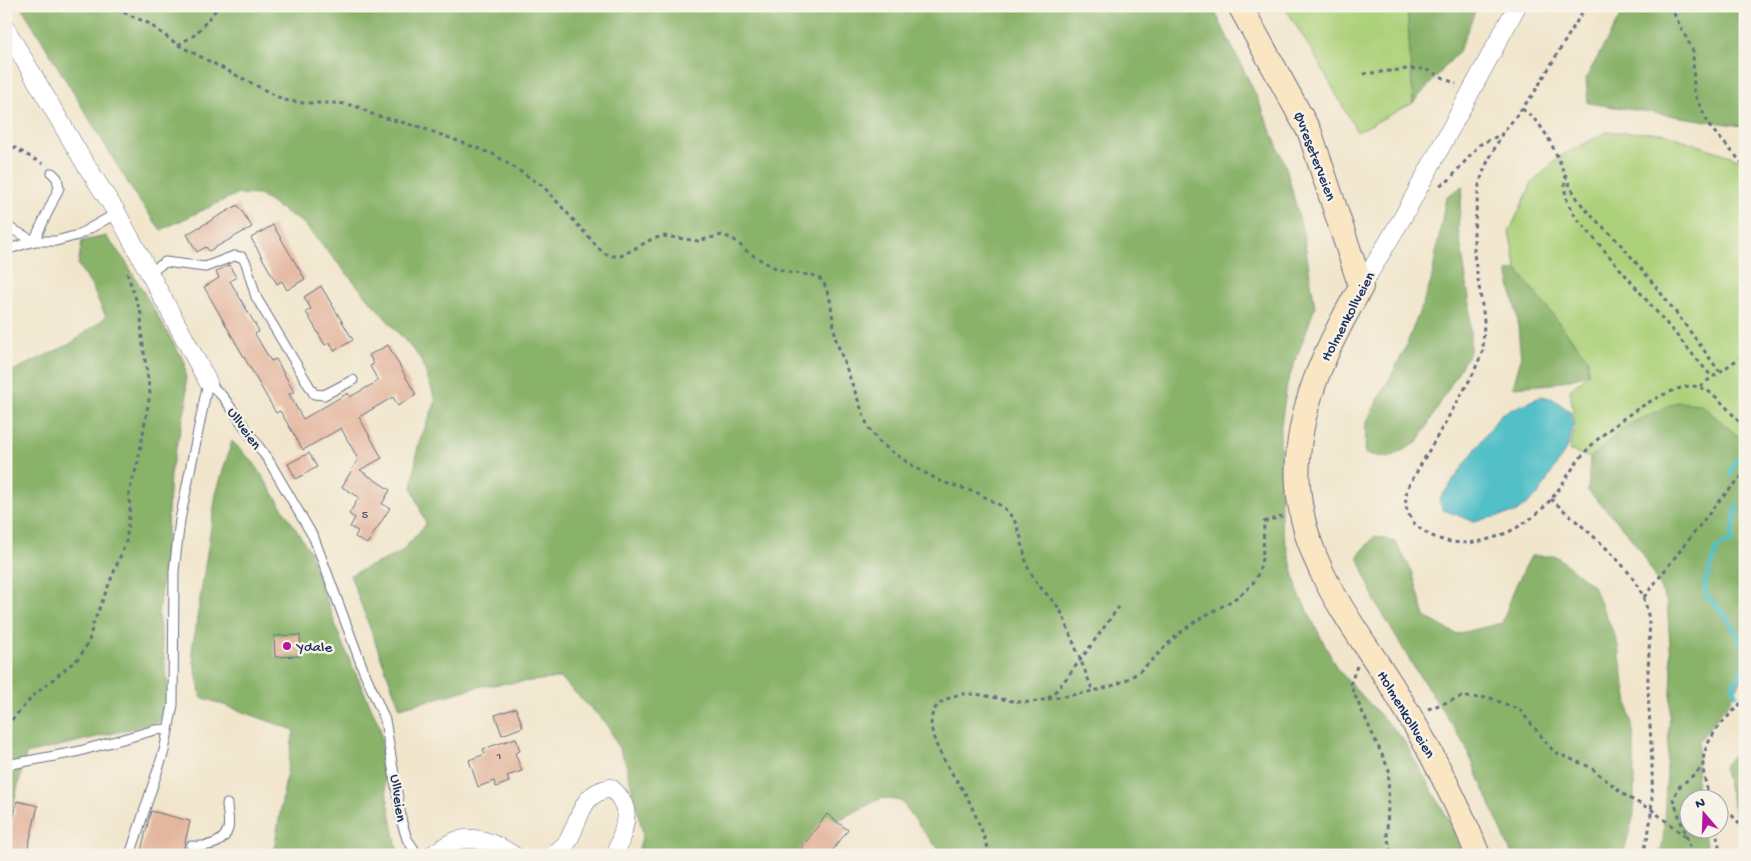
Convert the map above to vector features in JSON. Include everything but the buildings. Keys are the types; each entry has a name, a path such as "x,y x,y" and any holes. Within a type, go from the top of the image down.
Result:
{"main road":[{"name":"Øvreseterveien","path":"1240,6 1310,133 1361,287"},
{"name":"Holmenkollveien","path":"1361,287 1332,339 1310,395 1304,419 1298,466 1300,510 1304,530 1321,572 1344,614 1373,657 1434,758 1478,855"}],"street":[{"name":"Holmenkollveien","path":"1361,287 1420,185 1517,6"},
{"name":"Ullveien","path":"6,29 84,162 117,213 208,382"},
{"path":"553,855 568,842 586,803 597,790 611,788 622,798 627,810 616,855"},
{"path":"432,855 453,842 480,840 499,846 513,855"}],"lane":[{"path":"34,240 59,188 58,178 52,173"},
{"path":"6,250 34,240 56,241 78,235 117,213"},
{"path":"6,226 34,240"},
{"path":"149,273 164,262 205,267 234,256 242,257 246,262 256,297 314,394 320,396 353,380"},
{"path":"130,855 157,774 174,705 173,596 176,554 181,511 208,382"},
{"name":"Ullveien","path":"208,382 224,398 269,461 314,538 363,670 385,720 402,823 407,839 418,855"},
{"path":"6,765 58,756 155,730 168,729"},
{"path":"191,846 207,846 220,840 228,828 227,804"}],"path":[{"path":"109,6 148,23 178,45 284,100 303,104 338,103 356,106 374,115 420,127 493,154 543,186 603,253 621,256 652,239 664,236 698,241 722,235 733,239 749,253 773,267 788,272 817,276 824,283 830,300 836,340 868,427 881,444 916,468 942,482 978,493 1003,507 1014,519 1021,538 1027,566 1036,582 1060,609 1093,691"},
{"path":"178,45 196,34 219,6"},
{"path":"1586,6 1534,93 1502,134 1485,167 1479,185 1474,230 1474,254 1484,318 1483,351 1472,376 1408,487 1405,502 1410,516 1420,529 1436,539 1458,543 1474,543 1494,538 1534,516 1551,499 1588,449 1616,423 1665,395 1686,386 1700,386 1713,395 1745,428"},
{"path":"1670,6 1693,51 1694,93 1710,127 1743,164 1745,171"},
{"path":"1363,74 1425,69 1471,91"},
{"path":"1522,108 1546,131 1579,201 1621,245 1662,294 1719,370"},
{"path":"1420,185 1441,185 1453,175 1479,145 1502,134"},
{"path":"6,143 43,164"},
{"path":"1743,164 1745,154"},
{"path":"1566,174 1563,189 1565,201 1576,217 1712,377"},
{"path":"6,726 34,695 80,657 89,641 93,624 126,542 130,509 129,492 138,462 150,394 142,338 142,314 127,272 138,254"},
{"path":"1700,386 1719,370 1745,354"},
{"path":"1644,597 1718,502 1745,473"},
{"path":"1551,499 1615,556 1644,597 1650,629 1648,684 1652,810 1646,845 1642,855"},
{"path":"991,855 967,797 935,744 931,730 932,714 940,703 953,696 970,693 1026,703 1093,691 1122,682 1142,670 1189,626 1227,603 1252,584 1262,559 1264,522 1300,510"},
{"path":"1048,699 1066,680 1118,607"},
{"path":"1373,657 1355,667 1350,685 1389,770 1387,834 1391,855"},
{"path":"1423,711 1461,697 1490,698 1520,710 1554,752 1590,767 1627,797 1652,810 1678,831"},
{"path":"1707,788 1703,767 1706,751 1711,739 1723,721 1745,698"},
{"path":"1678,788 1703,767"},
{"path":"1678,789 1673,799 1678,814"},
{"path":"1728,812 1745,831"},
{"path":"1686,838 1693,855"},
{"path":"1717,838 1720,855"}],"green space":[{"path":"21,6 1212,6 1256,95 1286,167 1304,237 1315,307 1287,384 1280,432 1281,523 1298,592 1337,669 1402,738 1450,822 1462,855 945,855 931,841 901,801 882,798 838,820 826,839 825,855 637,855 643,834 625,761 607,724 560,678 482,686 400,708 350,575 400,553 426,524 412,488 418,445 436,401 420,358 303,223 259,195 237,194 161,230 137,198"},
{"path":"1284,6 1407,6 1413,103 1357,132 1315,56"},
{"path":"1407,6 1477,6 1459,51 1413,103"},
{"path":"1626,6 1745,6 1745,129 1741,126 1588,103 1586,78"},
{"path":"1607,132 1663,133 1745,161 1745,442 1700,404 1627,425 1590,458 1569,450 1575,427 1570,390 1588,374 1588,359 1517,270 1509,232 1532,183 1559,157"},
{"path":"1463,186 1458,227 1470,304 1470,351 1418,442 1389,458 1365,454 1366,423 1404,351 1431,282 1446,197"},
{"path":"106,236 126,262 185,363 187,401 170,474 166,547 158,615 170,700 159,722 26,754 6,834 6,374 70,344 106,317 91,285 78,265 82,241"},
{"path":"1517,270 1588,359 1588,374 1552,384 1513,387 1521,359 1517,316 1507,271"},
{"path":"1677,402 1700,404 1745,442 1745,674 1729,702 1699,741 1696,788 1678,788 1678,838 1705,838 1708,855 1660,855 1663,842 1672,674 1667,602 1642,552 1617,521 1588,491 1590,458 1627,425"},
{"path":"232,441 254,463 309,550 342,643 380,727 386,790 398,855 273,855 294,730 201,697 192,651 216,494"},
{"path":"1375,536 1395,542 1412,571 1425,617 1456,634 1502,623 1516,585 1531,556 1556,556 1593,586 1617,641 1634,737 1634,814 1623,855 1512,855 1464,743 1415,669 1375,601 1358,556"},
{"path":"1745,740 1745,852 1723,767"}],"water":[{"path":"1542,396 1553,399 1571,412 1573,426 1568,446 1538,495 1515,513 1473,521 1443,510 1439,500 1501,414"}],"waterway":[{"path":"1731,475 1734,463 1743,454"},
{"path":"1737,506 1731,542 1718,547 1705,583 1706,596 1730,622 1745,654"},
{"path":"1736,694 1733,684 1740,674 1745,659"}],"place":[{"name":"Ydale","path":"287,646"}]}
